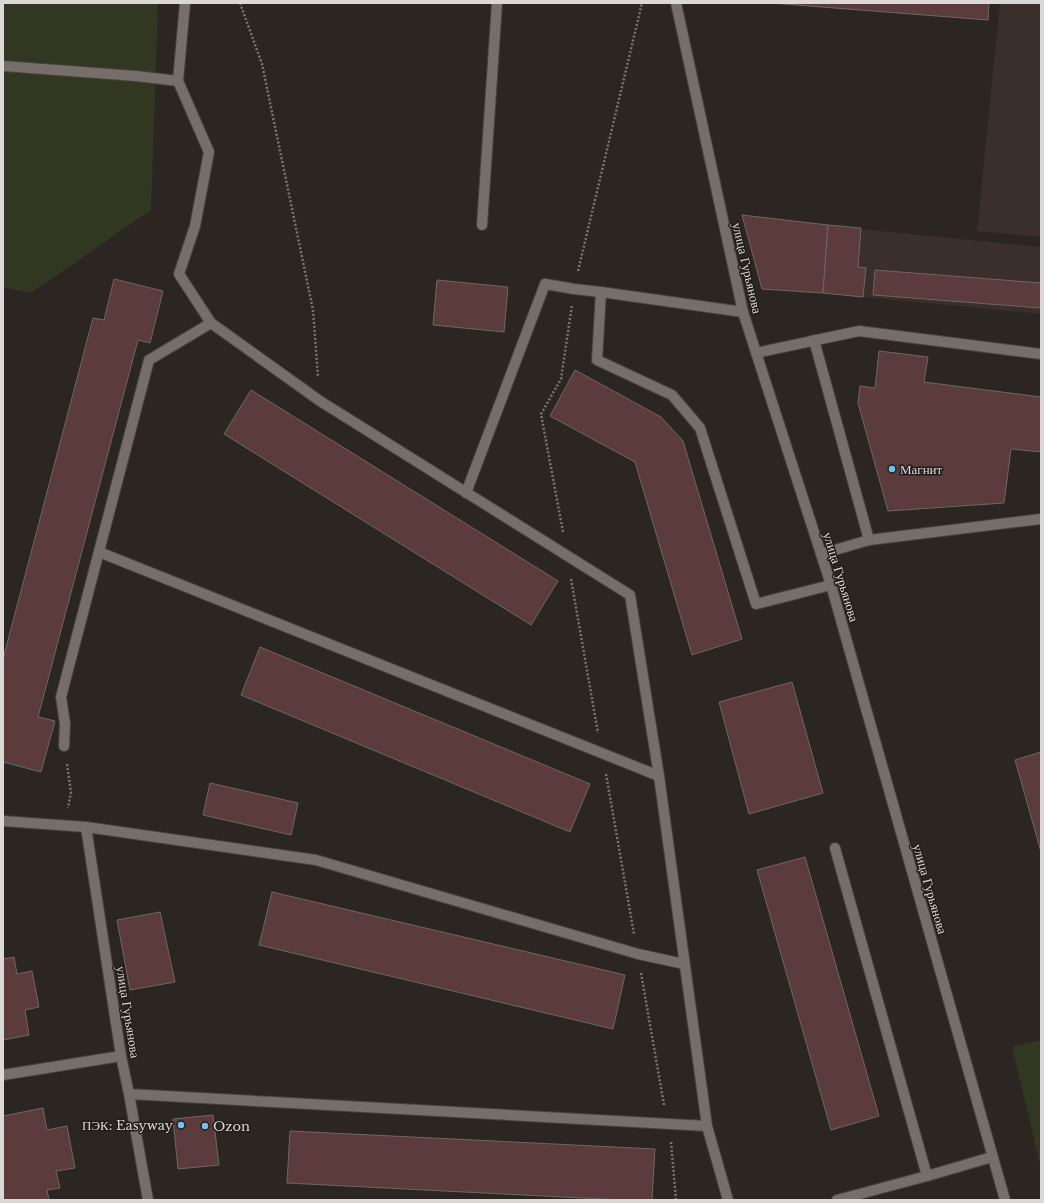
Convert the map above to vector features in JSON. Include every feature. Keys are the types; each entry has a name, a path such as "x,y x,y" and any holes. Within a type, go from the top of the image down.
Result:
{"street":[{"path":"185,3 178,81 209,152 195,226 179,274 211,323 320,401 630,595 659,776 707,1126 728,1200"},
{"path":"482,225 497,3"},
{"name":"улица Гурьянова","path":"676,3 743,312 831,584 1005,1200"},
{"path":"3,66 136,76 178,81"},
{"path":"466,493 545,284 743,312"},
{"path":"601,292 597,360 672,395 700,428 756,604 831,584"},
{"path":"64,746 65,724 61,697 149,360 211,323"},
{"path":"756,353 859,331 1041,354"},
{"path":"814,340 869,540"},
{"path":"821,554 869,540 1041,519"},
{"path":"99,552 659,776"},
{"path":"3,821 86,827 316,860 638,954 684,964"},
{"name":"улица Гурьянова","path":"86,827 121,1056 148,1200"},
{"path":"835,848 927,1176"},
{"path":"3,1075 121,1056"},
{"path":"129,1094 707,1126"},
{"path":"836,1200 992,1157"}],"path":[{"path":"240,3 262,64 313,310 320,401"},
{"path":"64,746 71,792 65,826"}],"shaded area":[{"path":"1000,3 1041,3 1041,237 977,231"},
{"path":"749,218 1041,247 1041,314 768,288"}],"green space":[{"path":"3,3 158,3 151,210 31,293 3,287"},
{"path":"1041,1040 1041,1164 1040,1164 1012,1047"}],"building":[{"path":"771,3 989,3 988,20"},
{"path":"742,215 828,225 823,293 762,289"},
{"path":"828,225 861,228 858,267 866,268 863,297 823,293"},
{"path":"875,270 1041,283 1041,308 873,295"},
{"path":"114,279 163,291 150,343 138,340 38,717 55,721 41,772 3,762 3,659 93,318 104,320"},
{"path":"437,280 508,287 504,332 433,325"},
{"path":"879,351 928,357 924,382 1041,397 1041,452 1011,449 1004,503 888,511 858,403 860,386 875,388"},
{"path":"575,370 661,417 683,441 742,639 692,655 635,462 550,416"},
{"path":"251,390 558,581 531,625 224,434"},
{"path":"260,647 590,784 570,832 241,695"},
{"path":"792,682 823,793 749,814 719,702"},
{"path":"1041,752 1041,852 1015,760"},
{"path":"210,783 298,803 291,835 203,815"},
{"path":"805,857 879,1116 831,1130 757,870"},
{"path":"272,892 625,975 613,1029 259,945"},
{"path":"160,912 175,982 130,990 117,920"},
{"path":"14,957 17,974 32,971 39,1007 25,1010 29,1035 3,1040 3,959"},
{"path":"43,1108 47,1130 67,1126 75,1168 56,1171 60,1188 47,1190 49,1200 3,1200 3,1116"},
{"path":"213,1115 219,1165 178,1169 173,1119"},
{"path":"290,1131 655,1149 652,1200 622,1200 287,1183"}],"place":[{"name":"Магнит","path":"892,469"},
{"name":"ПЭК: Easyway","path":"181,1125"},
{"name":"Ozon","path":"205,1126"}]}
